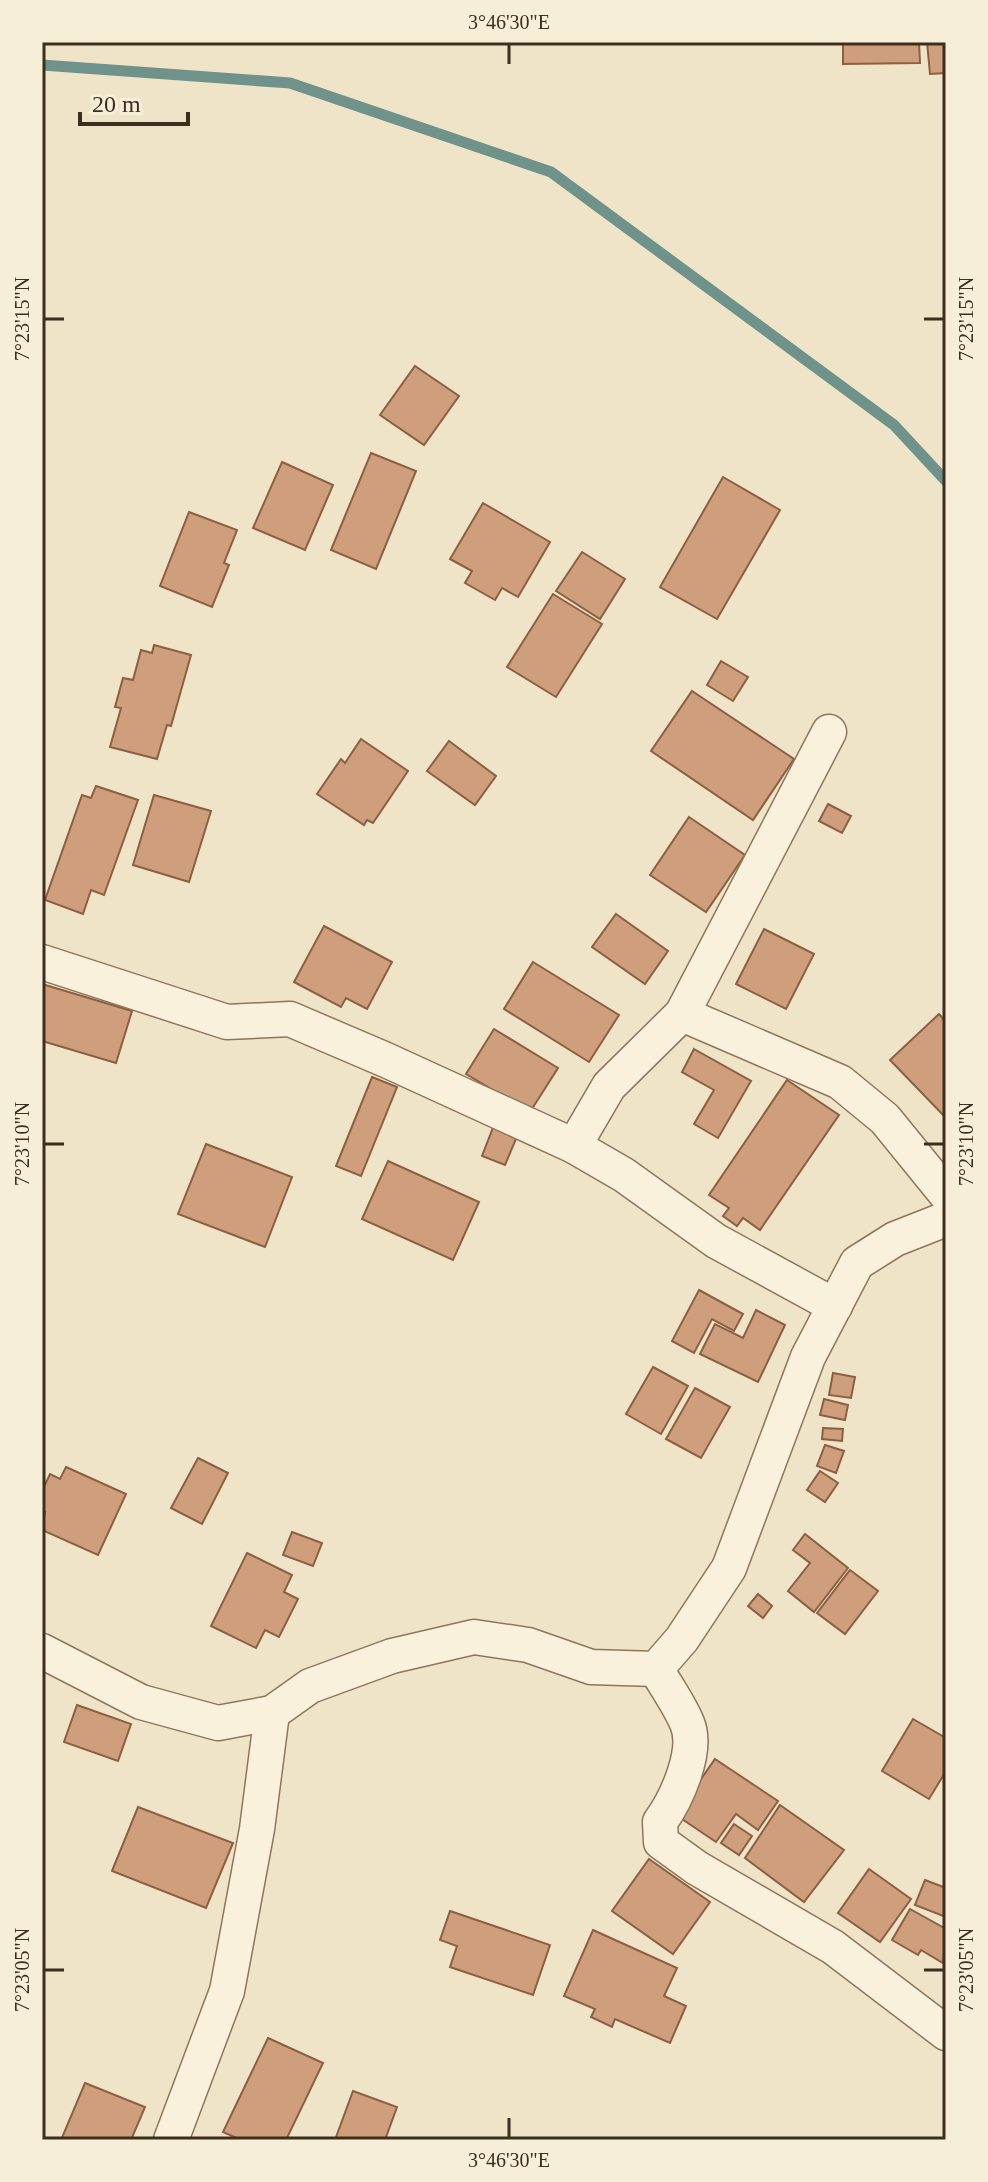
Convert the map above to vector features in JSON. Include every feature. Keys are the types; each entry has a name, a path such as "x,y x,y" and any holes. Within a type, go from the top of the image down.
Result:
{"street":[{"path":"574,1146 609,1086 682,1014 829,732"},
{"path":"42,962 227,1022 290,1019 574,1146 624,1175 716,1241 835,1306"},
{"path":"682,1014 840,1082 885,1119 946,1194"},
{"path":"656,1669 682,1639 729,1568 808,1357 857,1263 895,1239 946,1219"},
{"path":"42,1651 141,1702 218,1723 272,1713 310,1686 392,1656 474,1637 528,1645 591,1667 656,1669"},
{"path":"656,1669 689,1726 686,1769 675,1801 660,1822 661,1842 697,1868 833,1947 946,2033"},
{"path":"171,2140 227,1991 257,1829 272,1713"}],"building":[{"path":"843,42 919,42 920,63 843,64"},
{"path":"927,42 946,42 946,73 930,74"},
{"path":"415,366 459,396 424,445 380,415"},
{"path":"371,453 416,471 376,569 331,550"},
{"path":"282,462 333,485 305,550 253,528"},
{"path":"723,477 780,510 717,619 660,587"},
{"path":"483,503 550,542 518,597 502,588 495,600 465,583 472,571 450,559"},
{"path":"189,512 237,530 224,563 229,565 212,607 160,586"},
{"path":"582,552 625,579 600,619 556,591"},
{"path":"553,594 602,624 556,697 507,667"},
{"path":"154,645 191,655 171,726 167,725 157,759 110,747 121,708 115,707 123,678 133,680 141,650 152,653"},
{"path":"721,661 748,677 733,701 707,685"},
{"path":"692,691 794,759 753,820 651,751"},
{"path":"361,739 408,771 373,823 367,820 364,825 317,794 341,759 345,763"},
{"path":"449,741 496,776 475,805 427,771"},
{"path":"96,786 138,800 104,895 91,890 83,914 45,900 82,795 91,798"},
{"path":"154,795 211,811 189,882 133,865"},
{"path":"828,804 851,816 842,833 819,821"},
{"path":"689,817 745,855 706,912 650,875"},
{"path":"616,914 668,951 645,984 592,947"},
{"path":"324,926 392,962 367,1009 346,998 341,1007 294,982"},
{"path":"764,929 814,954 786,1009 736,984"},
{"path":"533,962 619,1015 589,1062 504,1009"},
{"path":"42,984 132,1011 116,1063 42,1041"},
{"path":"939,1014 946,1022 946,1118 890,1060"},
{"path":"494,1029 558,1068 530,1112 466,1074"},
{"path":"694,1049 751,1081 718,1138 694,1124 714,1090 682,1072"},
{"path":"372,1077 397,1087 361,1176 336,1166"},
{"path":"787,1080 839,1115 760,1230 743,1218 737,1226 723,1216 729,1208 709,1195"},
{"path":"494,1125 518,1134 505,1165 482,1156"},
{"path":"206,1144 292,1177 265,1247 178,1214"},
{"path":"388,1161 479,1202 453,1260 362,1219"},
{"path":"699,1290 743,1314 734,1331 712,1319 694,1353 672,1341"},
{"path":"756,1310 785,1325 758,1382 700,1354 715,1324 743,1338"},
{"path":"653,1367 688,1386 661,1434 626,1414"},
{"path":"833,1373 855,1377 851,1398 829,1395"},
{"path":"695,1388 730,1407 701,1458 666,1439"},
{"path":"824,1399 848,1405 845,1420 820,1415"},
{"path":"823,1428 843,1429 842,1441 822,1439"},
{"path":"825,1445 844,1451 836,1473 817,1466"},
{"path":"198,1458 228,1473 202,1524 171,1508"},
{"path":"66,1467 126,1494 98,1555 42,1530 45,1512 42,1510 42,1491 50,1474 60,1479"},
{"path":"820,1471 838,1483 825,1502 807,1490"},
{"path":"292,1532 322,1543 313,1566 283,1555"},
{"path":"805,1534 848,1568 814,1612 788,1591 810,1563 793,1550"},
{"path":"247,1553 292,1575 284,1592 298,1599 279,1637 265,1630 256,1648 211,1626"},
{"path":"850,1570 878,1591 845,1634 817,1613"},
{"path":"758,1594 772,1606 763,1618 748,1606"},
{"path":"77,1705 131,1724 118,1761 64,1742"},
{"path":"913,1719 946,1738 946,1771 929,1799 882,1771"},
{"path":"715,1759 778,1801 758,1830 736,1814 716,1842 676,1815"},
{"path":"780,1805 844,1850 804,1902 745,1858"},
{"path":"138,1807 233,1843 206,1908 112,1871"},
{"path":"734,1824 752,1836 739,1855 721,1843"},
{"path":"649,1859 710,1902 673,1954 612,1911"},
{"path":"869,1869 911,1899 880,1942 838,1913"},
{"path":"925,1880 946,1888 946,1917 915,1905"},
{"path":"910,1909 946,1929 943,1963 921,1950 918,1955 892,1940"},
{"path":"450,1911 550,1945 533,1995 450,1967 457,1946 440,1940"},
{"path":"593,1930 677,1968 664,1996 686,2006 670,2043 615,2019 612,2027 591,2017 595,2009 564,1996"},
{"path":"268,2038 323,2063 286,2140 241,2140 223,2132"},
{"path":"85,2083 145,2107 131,2140 61,2140"},
{"path":"353,2091 397,2107 385,2140 335,2140"}],"waterway":[{"path":"42,65 290,83 551,172 894,425 946,481"}]}
